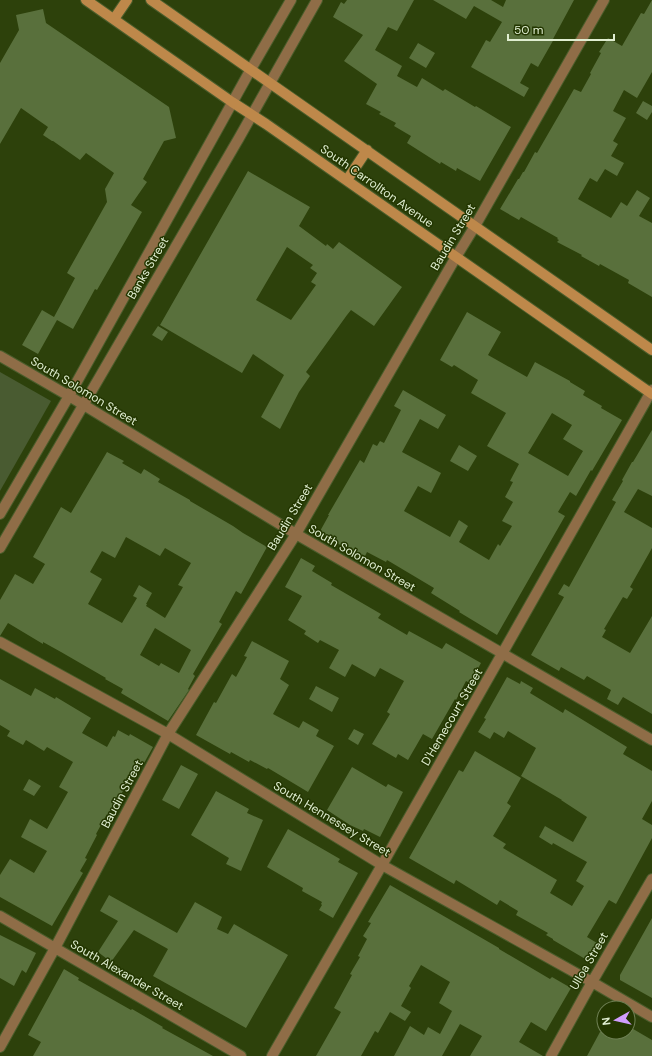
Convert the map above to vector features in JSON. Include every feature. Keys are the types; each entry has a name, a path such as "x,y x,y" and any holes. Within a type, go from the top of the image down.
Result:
{"main road":[{"name":"South Carrollton Avenue","path":"86,0 651,392"},
{"path":"114,19 127,0"},
{"name":"South Carrollton Avenue","path":"151,0 652,350"},
{"path":"347,180 367,150"}],"street":[{"name":"Banks Street","path":"0,514 69,396 232,102 291,0"},
{"name":"Banks Street","path":"0,548 317,0"},
{"name":"Baudin Street","path":"0,1046 55,948 168,734 296,534 604,0"},
{"name":"South Solomon Street","path":"0,356 84,405 296,534 652,740"},
{"name":"D'Hemecourt Street","path":"272,1056 651,392"},
{"name":"South Hennessey Street","path":"0,642 168,734 382,865 652,1017"},
{"name":"Ulloa Street","path":"551,1056 652,879"},
{"name":"South Alexander Street","path":"0,916 241,1056"}],"green space":[{"path":"0,372 51,401 0,491"}],"building":[{"path":"347,0 414,0 397,31 388,27 375,50 402,66 397,76 417,87 422,78 443,91 445,89 475,107 476,106 511,127 480,181 457,168 456,171 441,162 440,164 407,143 411,136 394,126 396,123 379,114 381,112 366,104 377,84 344,61 363,35 333,17 341,2 344,4"},
{"path":"433,0 491,0 503,7 506,0 574,0 538,67 531,63 520,83 529,88 524,97 471,67 486,40 490,42 502,22 474,6 466,19"},
{"path":"652,0 652,72 637,98 624,90 613,111 626,118 613,141 618,144 611,156 624,163 617,176 605,169 597,182 590,178 578,199 611,218 621,202 627,206 637,190 650,198 639,216 652,223 652,297 628,283 629,280 600,264 599,266 557,242 559,240 557,239 558,238 521,217 519,220 500,209 535,152 537,153 574,89 581,92 601,53 599,52 608,38 622,46 641,13 644,14"},
{"path":"43,9 46,23 169,107 176,138 164,141 143,179 147,182 131,205 142,212 97,290 95,289 73,329 57,320 38,354 22,345 42,310 54,317 75,278 67,273 107,202 105,189 114,173 86,153 80,160 43,135 48,127 21,108 0,144 0,63 19,30 16,15"},
{"path":"418,43 435,53 426,68 409,58"},
{"path":"643,101 652,106 652,112 647,120 636,113"},
{"path":"248,171 310,207 299,226 326,246 327,244 333,249 339,242 402,287 374,326 351,310 306,372 310,376 299,392 280,429 261,417 284,375 253,354 242,373 160,325","holes":["287,247 313,265 310,268 317,273 311,282 316,285 291,320 256,300"]},
{"path":"467,312 501,332 488,355 527,377 535,362 585,391 583,395 602,406 601,408 622,420 576,496 570,492 558,512 565,516 497,635 431,593 434,588 387,560 386,562 367,552 364,558 319,533 360,460 364,463 373,444 377,446 380,441 384,443 401,410 394,406 403,390 446,415 438,429 420,419 402,452 441,473 431,493 418,486 404,511 450,537 459,520 468,526 459,542 489,560 498,544 500,546 512,526 502,521 513,502 505,497 513,482 510,481 519,464 487,446 506,413 471,393 478,380 454,365 452,367 440,360","holes":["552,413 572,425 563,439 583,451 568,476 528,453"]},
{"path":"158,326 168,332 162,341 152,335"},
{"path":"652,430 652,496 638,489 624,512 652,528 652,548 630,587 633,589 627,599 623,597 604,629 606,630 602,637 630,653 652,616 652,714 623,697 618,705 607,699 611,690 587,676 584,680 561,667 559,671 531,655 564,597 558,594 564,584 569,587 616,502 612,500 623,481 622,480"},
{"path":"459,445 477,456 468,471 450,461"},
{"path":"107,452 124,461 122,463 141,474 144,469 160,479 158,482 267,547 241,594 236,591 219,622 222,624 193,674 195,676 188,689 189,690 168,721 121,693 123,689 105,679 106,678 8,623 0,636 0,600 15,574 33,584 45,564 33,557 61,507 71,513","holes":["126,537 160,556 165,548 191,563 178,585 183,587 165,618 146,606 152,593 139,585 133,596 137,598 122,623 88,604 102,579 90,572 102,551 115,558","155,628 191,650 179,673 161,663 159,666 140,655"]},
{"path":"301,558 315,566 312,571 332,583 331,585 381,614 378,618 407,635 409,631 442,649 446,643 481,663 470,683 466,681 432,739 423,734 408,760 398,754 396,758 372,744 390,714 387,712 404,681 380,668 375,677 352,664 345,677 329,668 339,650 320,640 318,643 304,634 306,631 288,620 302,596 285,587"},
{"path":"252,641 289,661 280,679 289,685 273,714 299,728 303,721 319,730 316,736 334,746 308,792 268,768 267,769 250,760 249,762 231,752 230,754 196,735 214,702 216,703 232,674 236,677 247,657 244,656"},
{"path":"507,677 520,684 521,681 533,688 530,693 563,713 565,709 627,747 623,754 652,771 652,801 642,819 652,825 652,838 616,904 609,900 587,937 597,943 587,960 553,940 546,935 548,933 516,915 518,911 500,900 497,905 456,880 454,884 409,858 459,770 463,772 475,751 521,778 507,803 511,806 493,836 506,844 503,848 557,880 550,893 572,906 584,886 576,881 587,862 539,837 545,826 573,842 587,817 562,800 521,776 536,748 508,731 504,738 494,732 490,739 478,732 486,719 484,718"},
{"path":"0,679 31,696 35,688 55,699 56,697 91,718 82,733 107,747 113,736 115,737 118,730 129,736 130,734 153,747 143,765 141,764 131,782 129,780 108,815 107,814 85,858 87,859 80,871 83,873 52,926 0,897 0,875 10,859 34,873 47,851 21,837 30,819 47,829 68,792 59,787 73,762 47,747 44,751 26,740 23,745 7,736 10,731 0,725"},
{"path":"316,686 339,698 332,712 309,699"},
{"path":"354,729 364,734 358,745 348,739"},
{"path":"181,765 198,774 179,809 162,800"},
{"path":"352,767 386,787 388,784 403,792 380,837 364,829 363,831 350,825 327,810"},
{"path":"29,779 41,786 34,796 23,790"},
{"path":"216,791 249,809 247,813 263,820 241,871 226,864 229,858 191,835"},
{"path":"288,829 340,859 338,862 358,873 333,918 319,910 322,902 302,891 303,888 267,867"},
{"path":"390,885 550,979 552,977 571,988 546,1031 531,1022 519,1042 543,1056 470,1056 482,1036 460,1024 442,1056 394,1056 410,1026 424,1035 428,1027 440,1034 452,1011 439,1003 450,982 421,965 409,986 411,988 401,1006 411,1012 405,1021 390,1012 378,1033 375,1031 361,1056 316,1056 341,1012 334,1008 360,957 358,956 367,939 363,936 371,923 368,922"},
{"path":"109,895 177,933 195,902 222,917 217,929 228,934 234,924 288,955 246,1028 153,976 168,949 134,930 111,962 98,952 118,921 100,911"},
{"path":"652,918 652,998 620,980 620,975"},
{"path":"0,935 36,953 26,973 22,970 14,986 0,978"},
{"path":"64,969 79,978 78,980 131,1010 132,1009 163,1027 162,1028 213,1056 33,1056 41,1042 28,1035"},
{"path":"636,1031 652,1040 652,1056 587,1056 596,1039 636,1040"}]}
